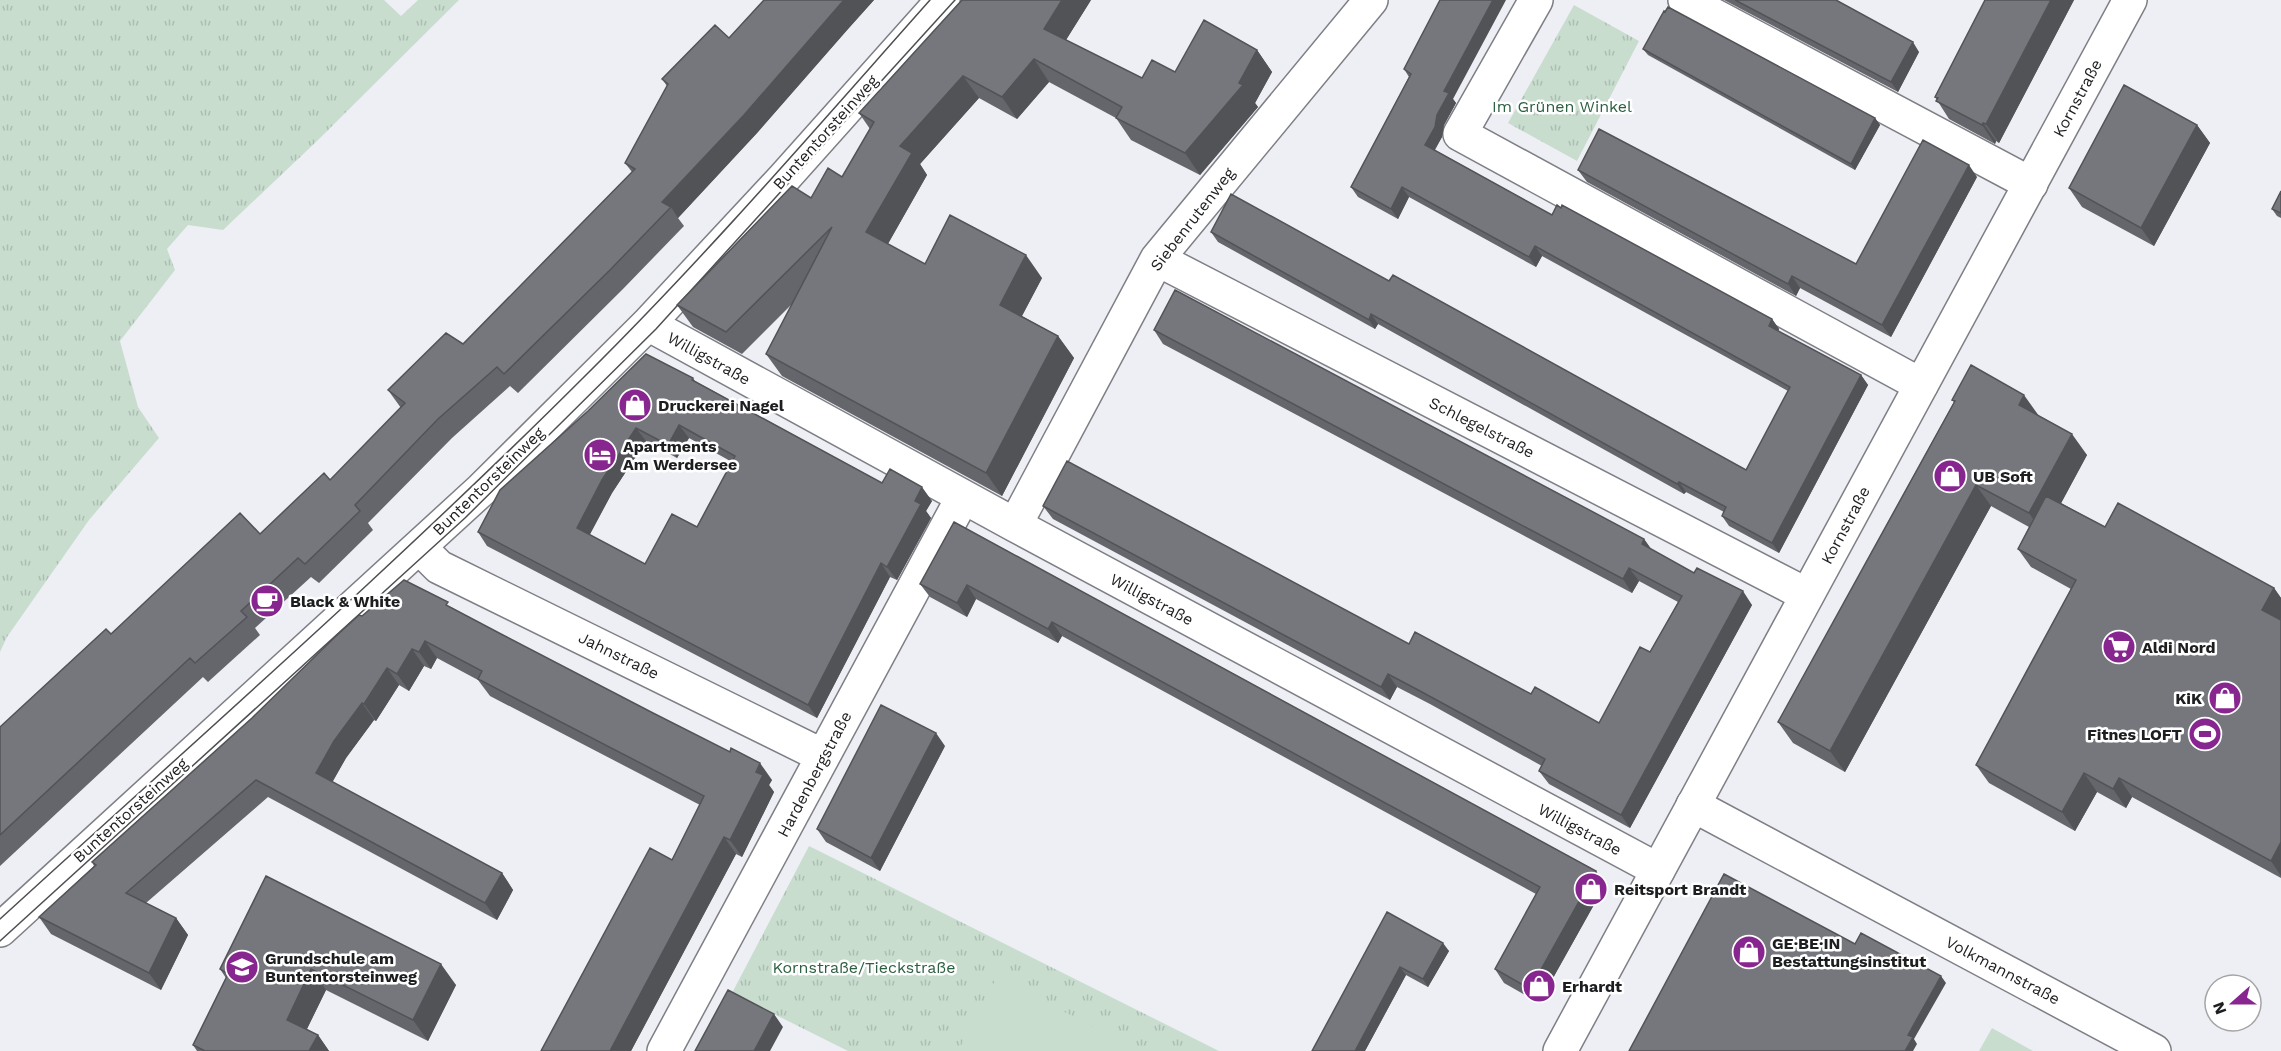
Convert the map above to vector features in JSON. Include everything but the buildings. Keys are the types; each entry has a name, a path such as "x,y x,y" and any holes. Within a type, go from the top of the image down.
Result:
{"street":[{"name":"Buntentorsteinweg","path":"0,930 481,490 648,324 784,178 943,0"},
{"name":"Siebenrutenweg","path":"1015,525 1157,259 1371,0"},
{"path":"1536,0 1460,134 1921,385"},
{"path":"1685,0 2031,184"},
{"name":"Kornstraße","path":"1560,1051 2130,0"},
{"name":"Schlegelstraße","path":"1157,259 1807,595"},
{"name":"Willigstraße","path":"648,324 963,497 1658,870"},
{"name":"Hardenbergstraße","path":"664,1051 963,497"},
{"name":"Jahnstraße","path":"419,547 439,567 824,756"},
{"name":"Volkmannstraße","path":"1693,805 2154,1051"}],"green space":[{"path":"0,0 384,0 401,16 418,0 459,0 317,141 223,230 188,225 167,249 175,270 120,341 138,407 159,438 89,520 7,637 0,652"},
{"name":"Im Grünen Winkel","path":"1574,5 1639,41 1577,161 1508,123"},
{"name":"Kornstraße/Tieckstraße","path":"809,846 1219,1051 848,1051 732,993"},
{"path":"997,977 1140,1051 958,1051"},
{"path":"1992,1028 2033,1051 1979,1051"}],"tram line":[{"path":"0,919 371,581 588,373 719,236 930,0"},
{"path":"0,941 465,518 656,329 955,0"}],"place":[{"name":"Druckerei Nagel","path":"635,405"},
{"name":"Apartments Am Werdersee","path":"600,455"},
{"name":"UB Soft","path":"1950,476"},
{"name":"Black & White","path":"267,601"},
{"name":"Aldi Nord","path":"2119,647"},
{"name":"KiK","path":"2225,698"},
{"name":"Fitnes LOFT","path":"2205,734"},
{"name":"Reitsport Brandt","path":"1591,889"},
{"name":"GE·BE·IN Bestattungsinstitut","path":"1749,952"},
{"name":"Grundschule am Buntentorsteinweg","path":"242,967"},
{"name":"Erhardt","path":"1539,986"}]}
